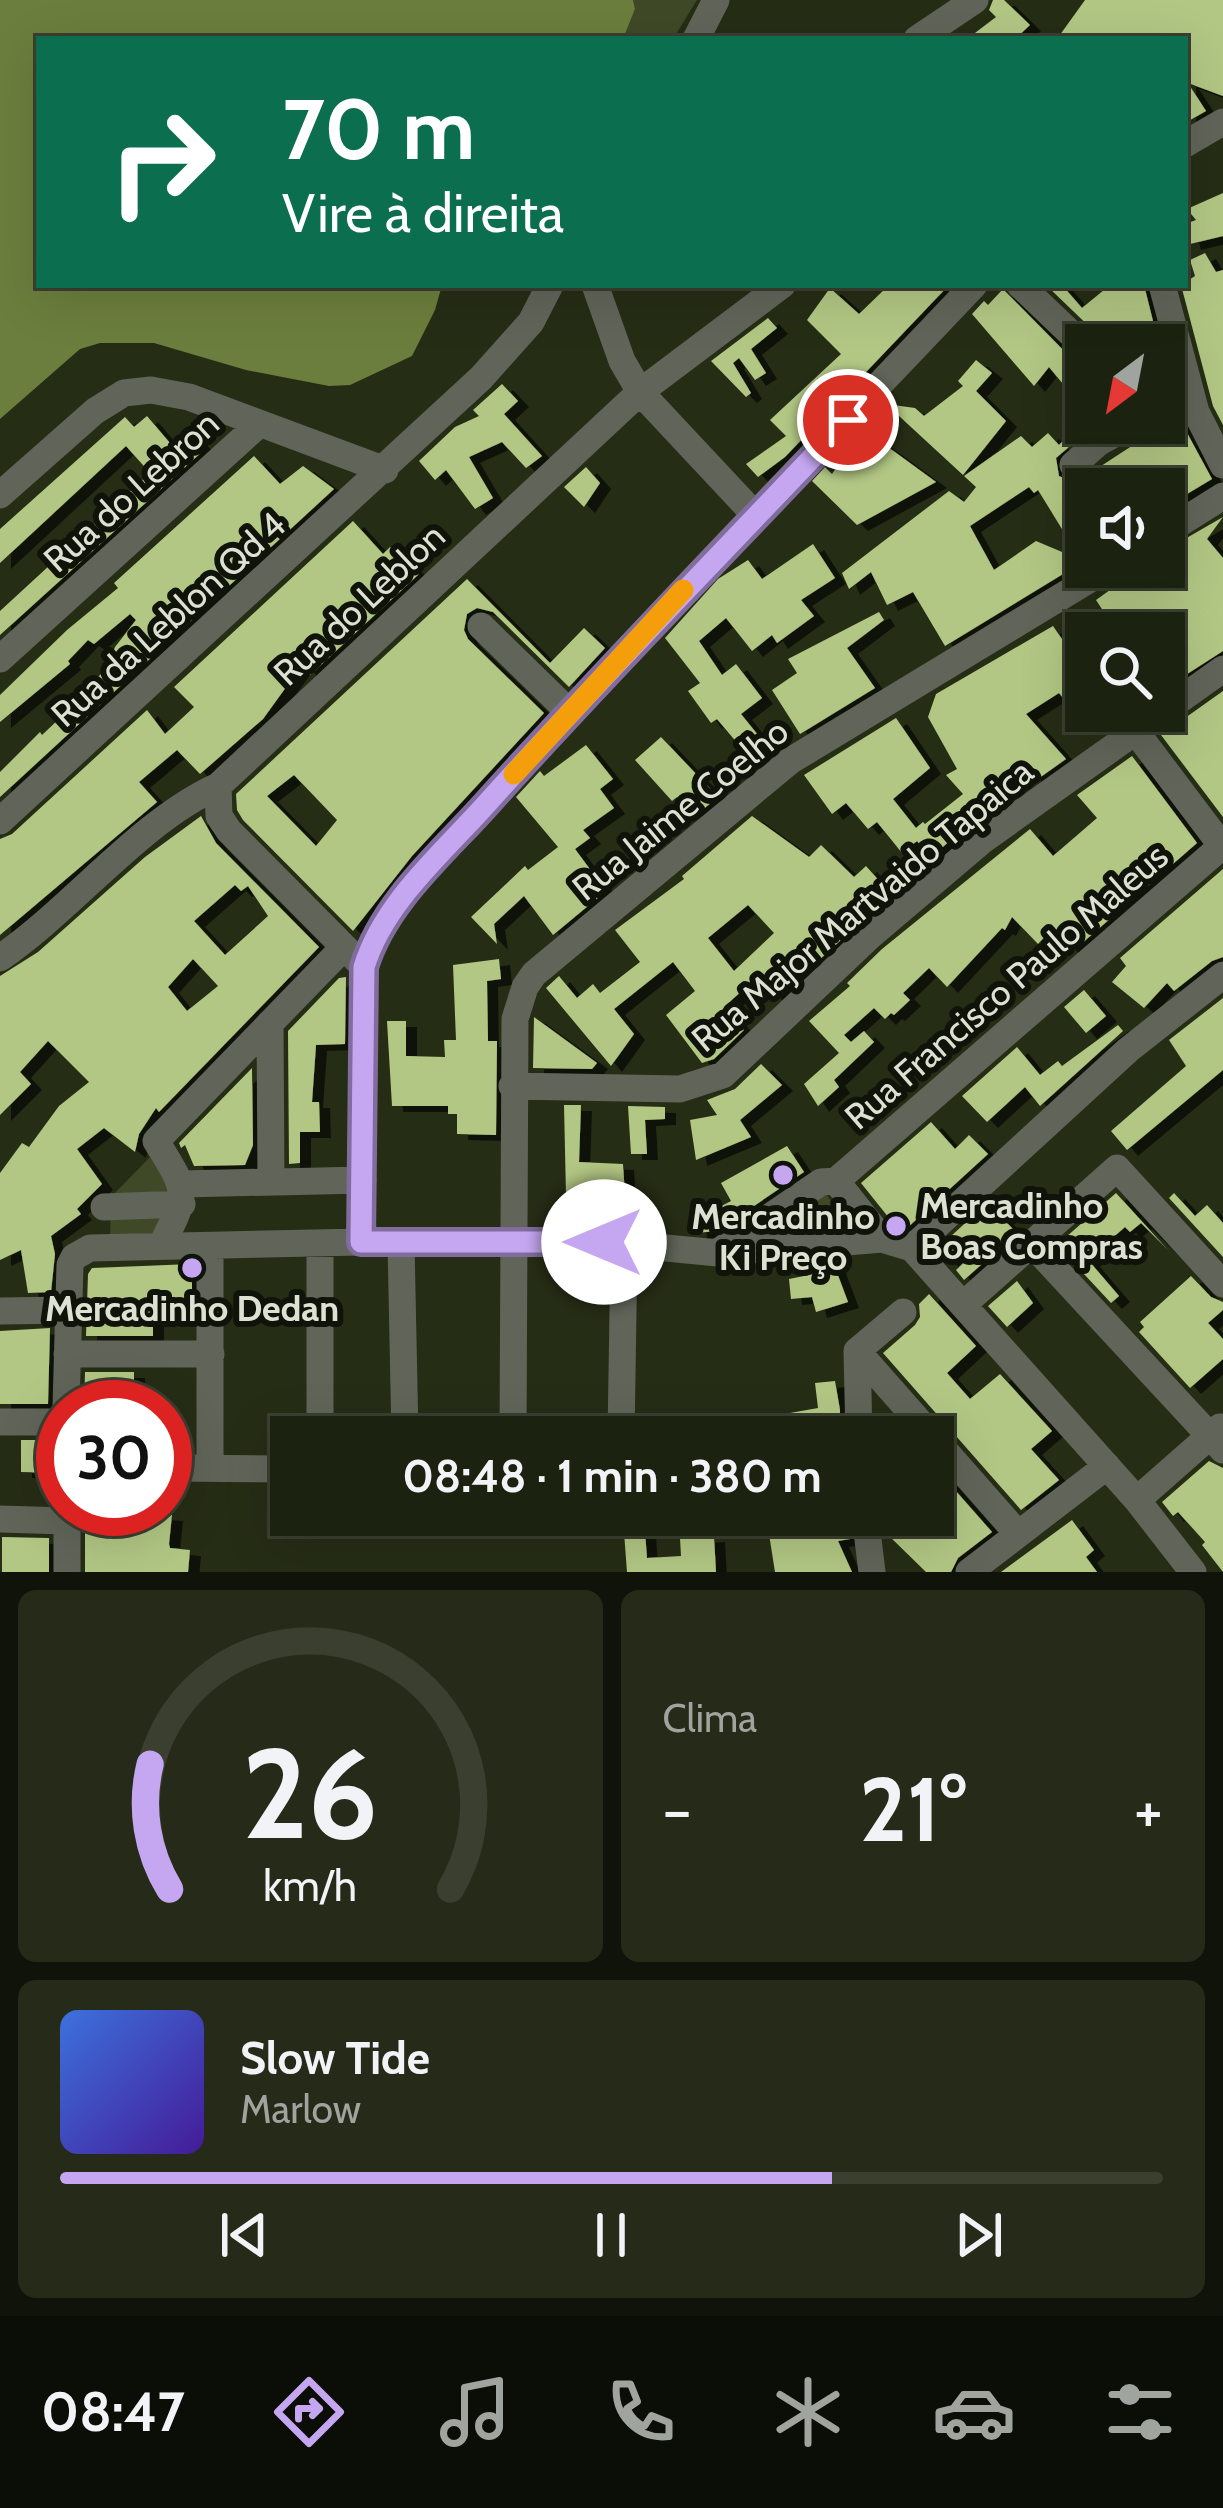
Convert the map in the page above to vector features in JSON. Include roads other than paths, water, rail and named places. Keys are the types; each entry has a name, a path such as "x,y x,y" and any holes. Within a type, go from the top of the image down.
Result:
{"street":[{"path":"697,36 716,0"},
{"path":"921,36 975,0"},
{"path":"1188,143 1221,130"},
{"name":"Rua da Leblon Qd 4","path":"0,821 385,470 506,352 548,288"},
{"path":"596,288 622,361 640,392 757,517"},
{"name":"Rua do Leblon","path":"0,958 44,926 164,819 218,786 640,392 778,288"},
{"path":"161,1246 182,1194 156,1141 270,1023 354,957 569,712 971,288"},
{"path":"1023,288 1065,328"},
{"path":"1163,288 1196,412 1223,465"},
{"name":"Rua do Lebron","path":"0,495 95,410 124,393 151,390 189,397 385,470"},
{"name":"Rua do Lebron","path":"0,659 258,424"},
{"path":"1073,465 1095,444"},
{"path":"1185,520 1223,496"},
{"name":"Rua Jaime Coelho","path":"513,1416 512,1086 517,1006 534,974 790,761 1075,588"},
{"path":"481,626 569,712"},
{"name":"Rua Major Martvaido Tapaica","path":"1185,697 1223,669"},
{"path":"1136,732 1223,846"},
{"name":"Rua Major Martvaido Tapaica","path":"512,1086 680,1089 723,1075 854,950 983,839 1136,732"},
{"path":"218,786 219,816 229,831 354,957 361,1242"},
{"name":"Rua Francisco Paulo Maleus","path":"718,1252 821,1182 836,1180 1223,846"},
{"path":"912,1249 1128,1050 1223,975"},
{"path":"270,1023 271,1182"},
{"path":"964,1304 1117,1168 1223,1285"},
{"path":"104,1207 271,1182 363,1180"},
{"path":"836,1180 882,1239"},
{"path":"67,1380 70,1265 82,1252 361,1242 604,1242 718,1252 882,1239 912,1249 964,1304 1137,1499 1185,1569"},
{"path":"320,1244 320,1416"},
{"path":"401,1244 405,1416"},
{"path":"1032,1244 1219,1436 1137,1499"},
{"path":"210,1247 210,1467"},
{"path":"621,1416 624,1247"},
{"path":"0,1311 69,1310"},
{"path":"857,1352 903,1312"},
{"path":"857,1352 859,1416"},
{"path":"857,1352 907,1416"},
{"path":"68,1354 211,1354"},
{"path":"0,1422 36,1423"},
{"path":"969,1572 1107,1466"},
{"path":"192,1467 270,1468"},
{"path":"954,1471 1018,1534"},
{"path":"0,1519 36,1517"},
{"path":"67,1536 68,1572"},
{"path":"869,1536 872,1572"}],"place":[{"name":"Mercadinho Ki Preço","path":"783,1175"},
{"name":"Mercadinho Boas Compras","path":"896,1226"},
{"name":"Mercadinho Dedan","path":"192,1268"}]}
